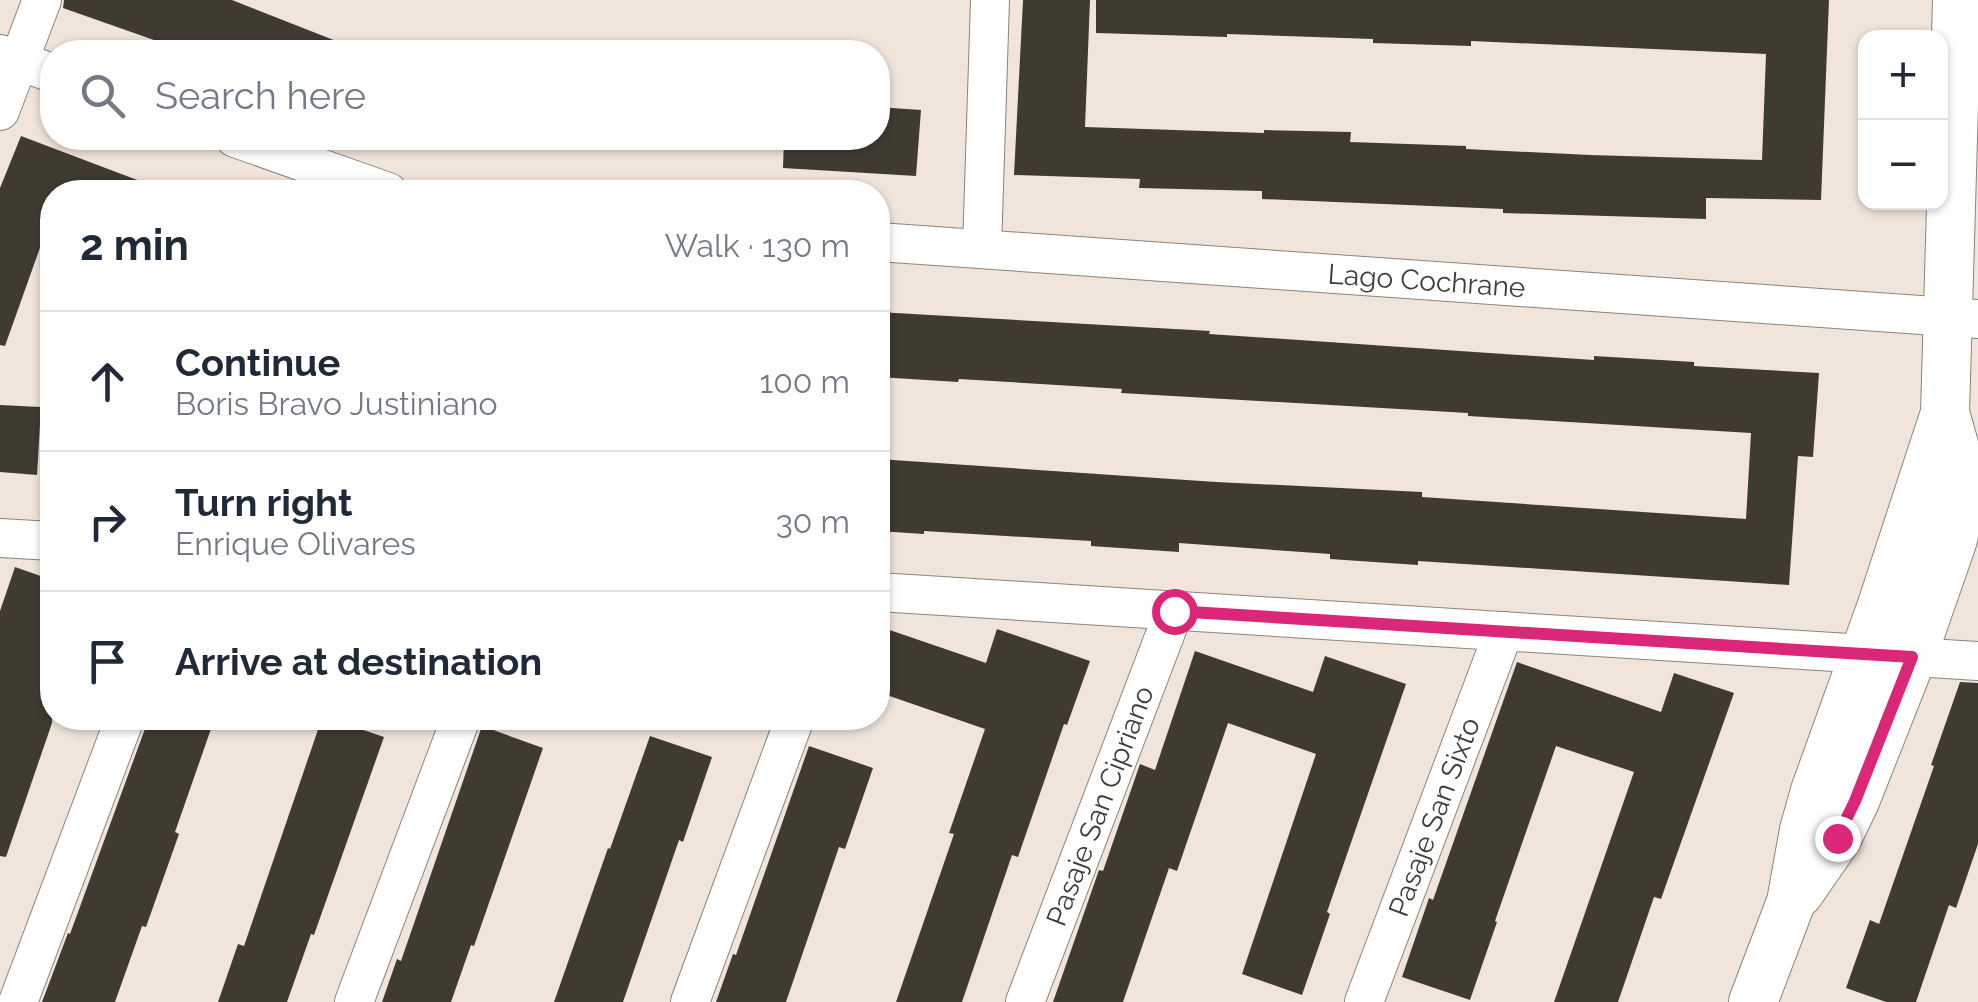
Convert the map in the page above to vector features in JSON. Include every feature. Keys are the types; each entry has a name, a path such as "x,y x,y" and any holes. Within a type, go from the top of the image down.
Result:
{"street":[{"path":"0,111 24,62 42,0"},
{"path":"982,249 990,0"},
{"path":"1753,1002 1792,902 1815,791 1865,654 1944,413 1962,318 1958,0"},
{"path":"269,150 354,180"},
{"name":"Lago Cochrane","path":"890,243 1962,318"},
{"path":"1792,902 1837,838 1855,801 1953,539 1960,480 1944,413"},
{"path":"0,538 40,540"},
{"path":"890,593 1978,661"},
{"name":"Pasaje San Cipriano","path":"1025,1002 1174,611"},
{"name":"Pasaje San Sixto","path":"1364,1002 1504,631"},
{"path":"18,1002 120,730"},
{"path":"354,1002 456,730"},
{"path":"690,1002 791,730"}],"building":[{"path":"64,0 232,0 334,40 154,40 63,8"},
{"path":"1023,0 1090,0 1085,127 1351,132 1350,142 1762,160 1766,54 1471,41 1471,46 1373,43 1373,39 1096,33 1096,0 1829,0 1821,200 1706,198 1706,219 1503,213 1503,209 1262,199 1262,191 1139,188 1140,179 1014,175"},
{"path":"890,108 921,110 916,176 783,168 784,150 890,150"},
{"path":"21,136 40,143 40,150 58,150 137,180 40,180 40,248 5,346 0,345 0,188"},
{"path":"890,313 1819,373 1813,457 1798,456 1789,585 1330,559 1330,554 1179,543 1179,552 1091,546 1091,541 890,532 890,460 1422,492 1422,497 1746,519 1751,433 1121,393 1122,389 959,379 958,382 890,378"},
{"path":"0,405 40,407 37,475 0,472"},
{"path":"15,567 40,576 40,730 50,730 6,857 0,856 0,611"},
{"path":"997,629 1090,661 1018,857 1012,855 962,1002 896,1002 954,834 949,833 985,729 890,696 890,630 986,663"},
{"path":"1195,651 1313,692 1325,656 1406,684 1302,995 1242,974 1316,754 1228,723 1177,871 1169,868 1123,1002 1053,1002 1140,764 1155,770"},
{"path":"1517,662 1661,712 1674,673 1734,693 1661,899 1654,897 1618,1002 1554,1002 1634,772 1556,746 1470,1000 1402,977"},
{"path":"1960,682 1978,683 1978,844 1956,908 1949,905 1916,1002 1886,1002 1846,988 1870,920 1879,924"},
{"path":"145,730 211,730 175,832 179,834 115,1002 42,1002"},
{"path":"318,730 363,730 384,737 287,1002 218,1002 238,944 244,946"},
{"path":"481,730 493,730 543,748 451,1002 382,1002 397,959 401,961"},
{"path":"650,736 712,757 683,842 679,840 623,1002 554,1002 608,848"},
{"path":"809,746 873,768 845,849 839,847 786,1002 716,1002 733,954 736,955"}],"route":[{"path":"1174,611 1912,657 1837,838"}]}
